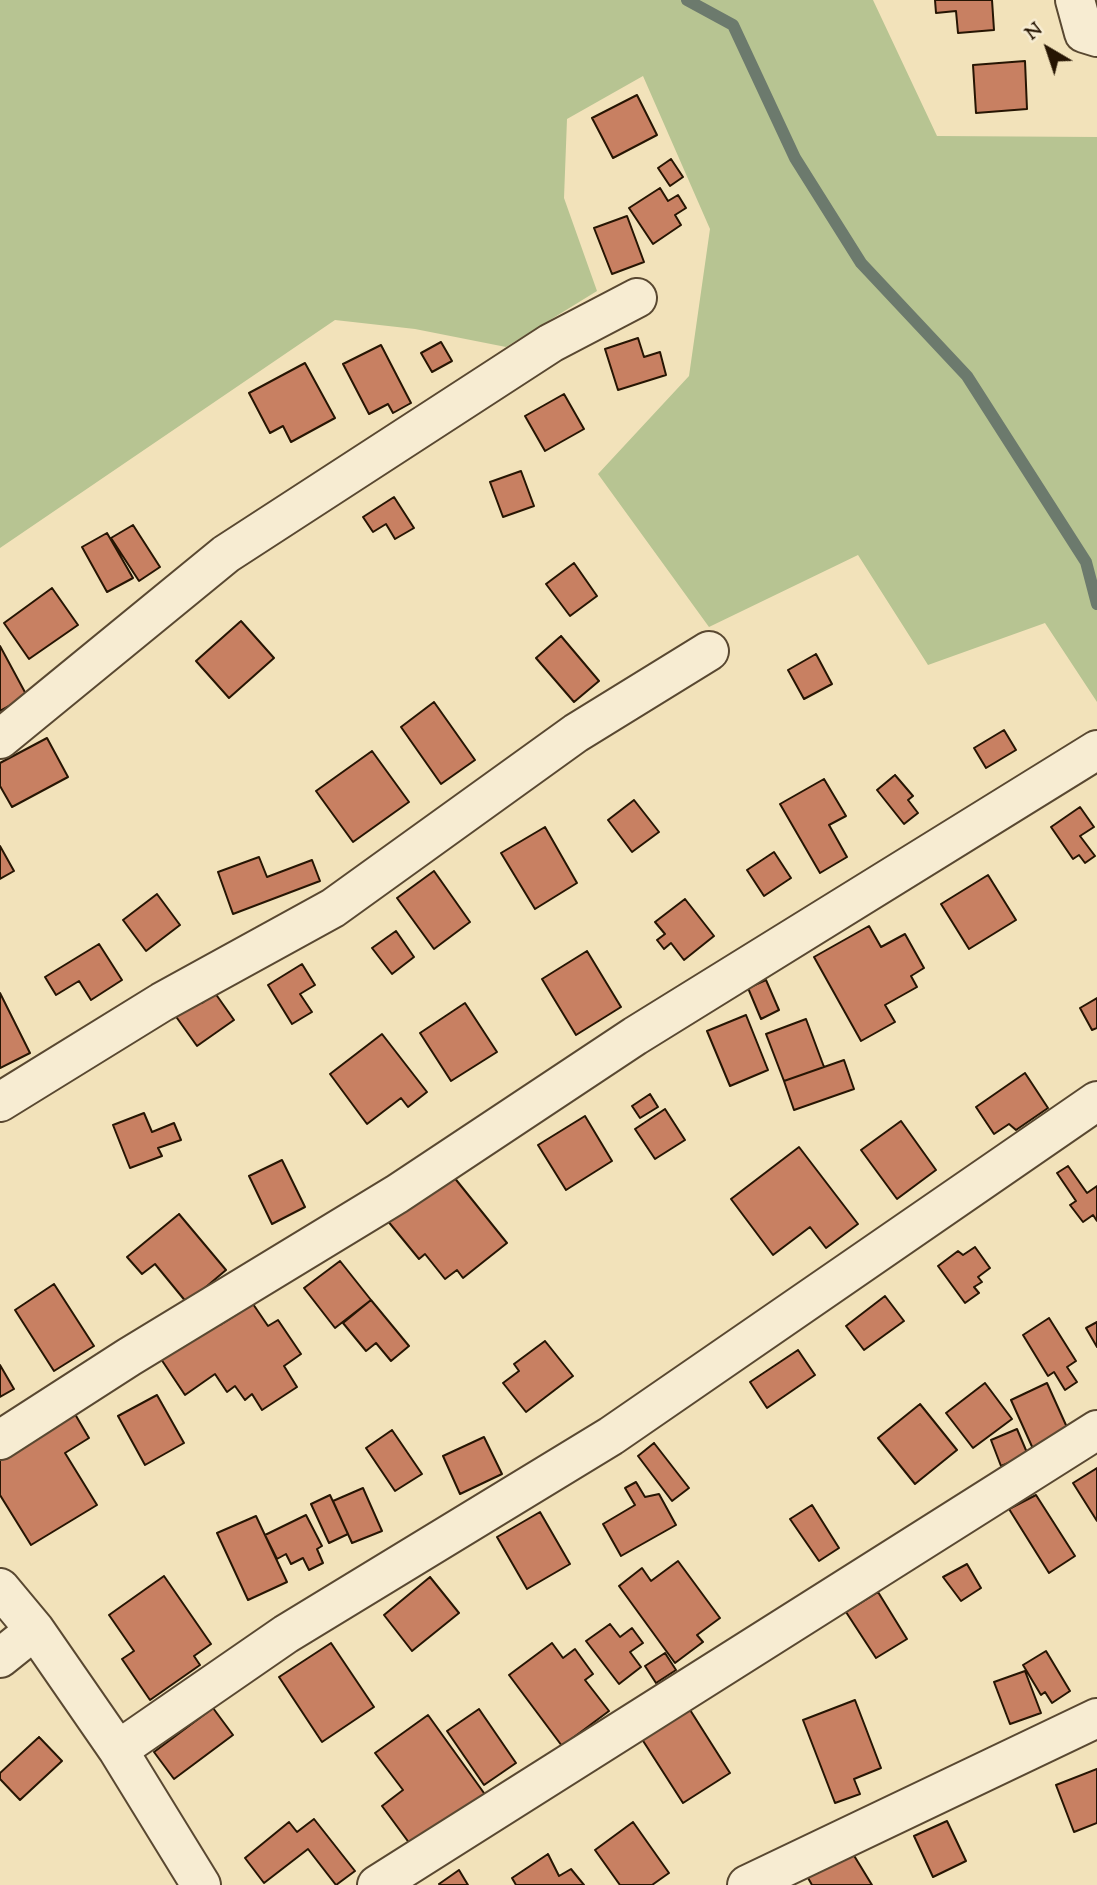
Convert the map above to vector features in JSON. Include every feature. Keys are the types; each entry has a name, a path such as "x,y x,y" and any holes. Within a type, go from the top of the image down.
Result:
{"street":[{"path":"1075,0 1084,33 1097,37"},
{"path":"0,739 226,554 551,342 638,298"},
{"path":"0,1102 162,1002 333,908 576,733 709,651"},
{"path":"0,1440 129,1357 397,1194 635,1036 1097,750"},
{"path":"118,1750 286,1634 611,1436 1097,1101"},
{"path":"377,1885 1097,1430"},
{"path":"0,1588 35,1630 118,1750 191,1881"},
{"path":"0,1658 35,1630"},
{"path":"747,1885 1097,1718"}],"green space":[{"path":"0,0 873,0 937,136 1097,137 1097,702 1045,623 928,665 858,555 709,627 598,474 689,376 710,229 643,76 567,119 564,198 597,291 506,347 415,329 335,320 0,548"}],"building":[{"path":"935,0 992,0 994,30 958,33 956,11 936,13"},
{"path":"1025,61 1027,109 976,113 973,65"},
{"path":"637,95 657,135 613,158 592,118"},
{"path":"671,159 683,177 670,186 658,168"},
{"path":"660,188 668,201 678,195 686,208 675,215 681,225 653,244 629,208"},
{"path":"627,216 644,262 612,274 594,228"},
{"path":"638,338 644,357 660,352 666,375 618,390 605,349"},
{"path":"441,342 452,361 432,372 421,353"},
{"path":"381,345 411,403 393,413 388,404 369,414 343,364"},
{"path":"305,363 335,418 291,442 283,426 270,433 249,393"},
{"path":"564,394 584,429 545,451 525,416"},
{"path":"521,471 534,506 503,517 490,482"},
{"path":"394,497 414,528 395,539 386,524 373,532 363,517"},
{"path":"133,525 160,567 139,581 111,538"},
{"path":"107,533 133,578 107,592 82,547"},
{"path":"574,563 597,596 570,616 546,584"},
{"path":"52,588 78,625 29,659 4,623"},
{"path":"241,621 274,658 229,698 196,661"},
{"path":"561,636 599,681 574,702 536,658"},
{"path":"0,646 27,696 0,711"},
{"path":"816,654 832,684 804,699 788,670"},
{"path":"434,702 475,760 441,784 401,727"},
{"path":"1004,730 1016,750 986,768 974,748"},
{"path":"47,738 68,777 12,807 0,786 0,763"},
{"path":"372,751 409,802 353,842 316,791"},
{"path":"895,775 913,796 908,800 918,813 904,824 877,790"},
{"path":"824,779 846,816 829,825 847,857 820,873 780,804"},
{"path":"634,800 659,832 632,852 608,820"},
{"path":"1080,807 1094,827 1080,836 1095,856 1085,863 1079,855 1073,859 1051,827"},
{"path":"545,827 577,883 535,909 501,853"},
{"path":"0,846 14,871 0,879"},
{"path":"774,852 791,878 764,896 747,870"},
{"path":"259,857 267,877 312,860 320,881 233,914 218,872"},
{"path":"434,871 470,922 434,949 397,898"},
{"path":"988,875 1016,920 969,949 941,904"},
{"path":"157,894 180,925 146,951 123,920"},
{"path":"685,899 714,936 684,960 671,943 664,949 657,940 665,934 655,922"},
{"path":"869,926 881,947 905,934 924,968 911,976 917,987 885,1005 895,1022 861,1041 814,957"},
{"path":"396,931 414,957 392,974 372,948"},
{"path":"99,944 122,980 91,1000 79,981 56,995 45,977"},
{"path":"587,951 621,1007 576,1035 542,979"},
{"path":"302,964 315,985 300,994 312,1012 292,1024 268,985"},
{"path":"766,980 779,1010 761,1019 748,988"},
{"path":"0,993 30,1053 0,1068"},
{"path":"215,993 234,1020 197,1046 172,1011 195,994 202,1003"},
{"path":"1097,998 1097,1028 1092,1030 1080,1008"},
{"path":"465,1003 497,1052 451,1081 420,1033"},
{"path":"746,1015 768,1070 730,1086 707,1031"},
{"path":"806,1019 824,1067 784,1081 766,1034"},
{"path":"382,1034 427,1092 408,1107 401,1098 367,1124 330,1074"},
{"path":"844,1060 854,1089 794,1110 784,1081"},
{"path":"1025,1073 1048,1108 1016,1130 1009,1124 994,1134 976,1107"},
{"path":"650,1094 658,1107 640,1118 632,1106"},
{"path":"665,1109 685,1140 655,1159 635,1129"},
{"path":"144,1113 152,1132 174,1123 181,1140 158,1148 162,1156 130,1168 113,1125"},
{"path":"585,1116 612,1161 566,1190 538,1145"},
{"path":"901,1121 936,1170 897,1199 861,1150"},
{"path":"799,1147 858,1224 826,1248 810,1227 773,1255 731,1199"},
{"path":"282,1160 305,1207 272,1224 249,1176"},
{"path":"1068,1166 1087,1193 1097,1186 1097,1221 1093,1215 1083,1222 1070,1205 1076,1201 1057,1173"},
{"path":"449,1171 507,1243 463,1278 457,1270 445,1279 425,1254 419,1259 387,1220"},
{"path":"179,1214 226,1270 187,1303 155,1264 142,1274 127,1257"},
{"path":"975,1247 990,1268 978,1277 982,1282 974,1287 979,1293 965,1303 938,1266 958,1251 963,1255"},
{"path":"340,1261 371,1300 335,1328 304,1288"},
{"path":"54,1284 94,1346 54,1371 15,1310"},
{"path":"885,1296 904,1321 864,1350 846,1326"},
{"path":"371,1300 409,1346 391,1361 376,1343 366,1351 343,1323"},
{"path":"253,1304 268,1326 278,1320 301,1354 284,1366 297,1387 262,1410 252,1394 245,1400 235,1386 227,1392 215,1374 185,1395 159,1356 216,1319 220,1325"},
{"path":"1049,1318 1076,1361 1067,1367 1077,1382 1065,1390 1054,1372 1048,1376 1023,1335"},
{"path":"1097,1322 1097,1347 1086,1328"},
{"path":"545,1341 573,1376 526,1412 503,1383 519,1371 514,1364"},
{"path":"798,1350 815,1375 767,1408 750,1382"},
{"path":"0,1365 14,1389 0,1397"},
{"path":"985,1383 1012,1419 973,1448 946,1413"},
{"path":"1047,1383 1070,1434 1034,1451 1011,1400"},
{"path":"157,1395 184,1443 145,1465 118,1416"},
{"path":"920,1404 957,1450 915,1484 878,1438"},
{"path":"72,1409 89,1438 65,1453 97,1505 31,1545 0,1495 0,1452"},
{"path":"1017,1429 1028,1455 1001,1466 991,1440"},
{"path":"392,1430 422,1474 395,1491 366,1448"},
{"path":"484,1437 502,1474 460,1494 443,1456"},
{"path":"654,1443 689,1488 672,1501 638,1456"},
{"path":"1097,1468 1097,1521 1073,1483"},
{"path":"636,1482 645,1497 659,1494 676,1525 621,1556 603,1524 635,1505 625,1488"},
{"path":"363,1488 382,1531 352,1543 333,1501"},
{"path":"330,1495 348,1534 329,1543 311,1504"},
{"path":"1036,1495 1075,1556 1049,1573 1009,1509"},
{"path":"812,1505 839,1548 819,1561 790,1519"},
{"path":"540,1512 570,1564 527,1589 497,1537"},
{"path":"306,1515 322,1546 317,1549 323,1563 309,1570 303,1558 291,1564 286,1554 277,1559 265,1535"},
{"path":"256,1516 287,1582 248,1600 217,1533"},
{"path":"678,1561 720,1618 697,1635 703,1642 675,1663 619,1586 642,1568 651,1581"},
{"path":"967,1564 981,1588 961,1601 943,1577"},
{"path":"164,1576 211,1644 194,1656 200,1665 150,1700 122,1659 134,1651 109,1615"},
{"path":"430,1577 459,1613 412,1651 384,1615"},
{"path":"878,1592 907,1639 876,1658 846,1612"},
{"path":"610,1624 620,1637 632,1628 643,1643 630,1652 641,1667 619,1684 586,1641"},
{"path":"331,1643 374,1707 322,1742 279,1677"},
{"path":"552,1643 563,1658 575,1649 593,1674 585,1680 609,1711 562,1746 509,1675"},
{"path":"1046,1651 1070,1691 1052,1703 1045,1692 1041,1695 1023,1665"},
{"path":"665,1653 676,1670 656,1683 645,1666"},
{"path":"1025,1671 1041,1713 1010,1724 994,1682"},
{"path":"855,1700 881,1768 854,1779 860,1794 835,1803 803,1720"},
{"path":"685,1702 730,1773 683,1803 638,1733"},
{"path":"213,1708 233,1735 174,1779 154,1752"},
{"path":"479,1709 516,1763 484,1785 447,1731"},
{"path":"428,1715 489,1800 410,1844 382,1806 403,1790 375,1753"},
{"path":"39,1737 62,1761 20,1800 0,1779 0,1773"},
{"path":"1097,1769 1097,1823 1074,1832 1056,1785"},
{"path":"314,1819 355,1871 336,1885 308,1849 264,1883 245,1858 289,1822 297,1832"},
{"path":"947,1821 966,1861 933,1877 914,1836"},
{"path":"633,1822 669,1873 652,1885 620,1885 595,1850"},
{"path":"850,1849 872,1885 812,1885 807,1876"},
{"path":"548,1854 559,1876 571,1869 584,1885 516,1885 512,1878"},
{"path":"459,1870 468,1885 439,1884"}],"waterway":[{"path":"687,0 733,25 795,158 861,263 967,376 1086,562 1097,604"}]}
